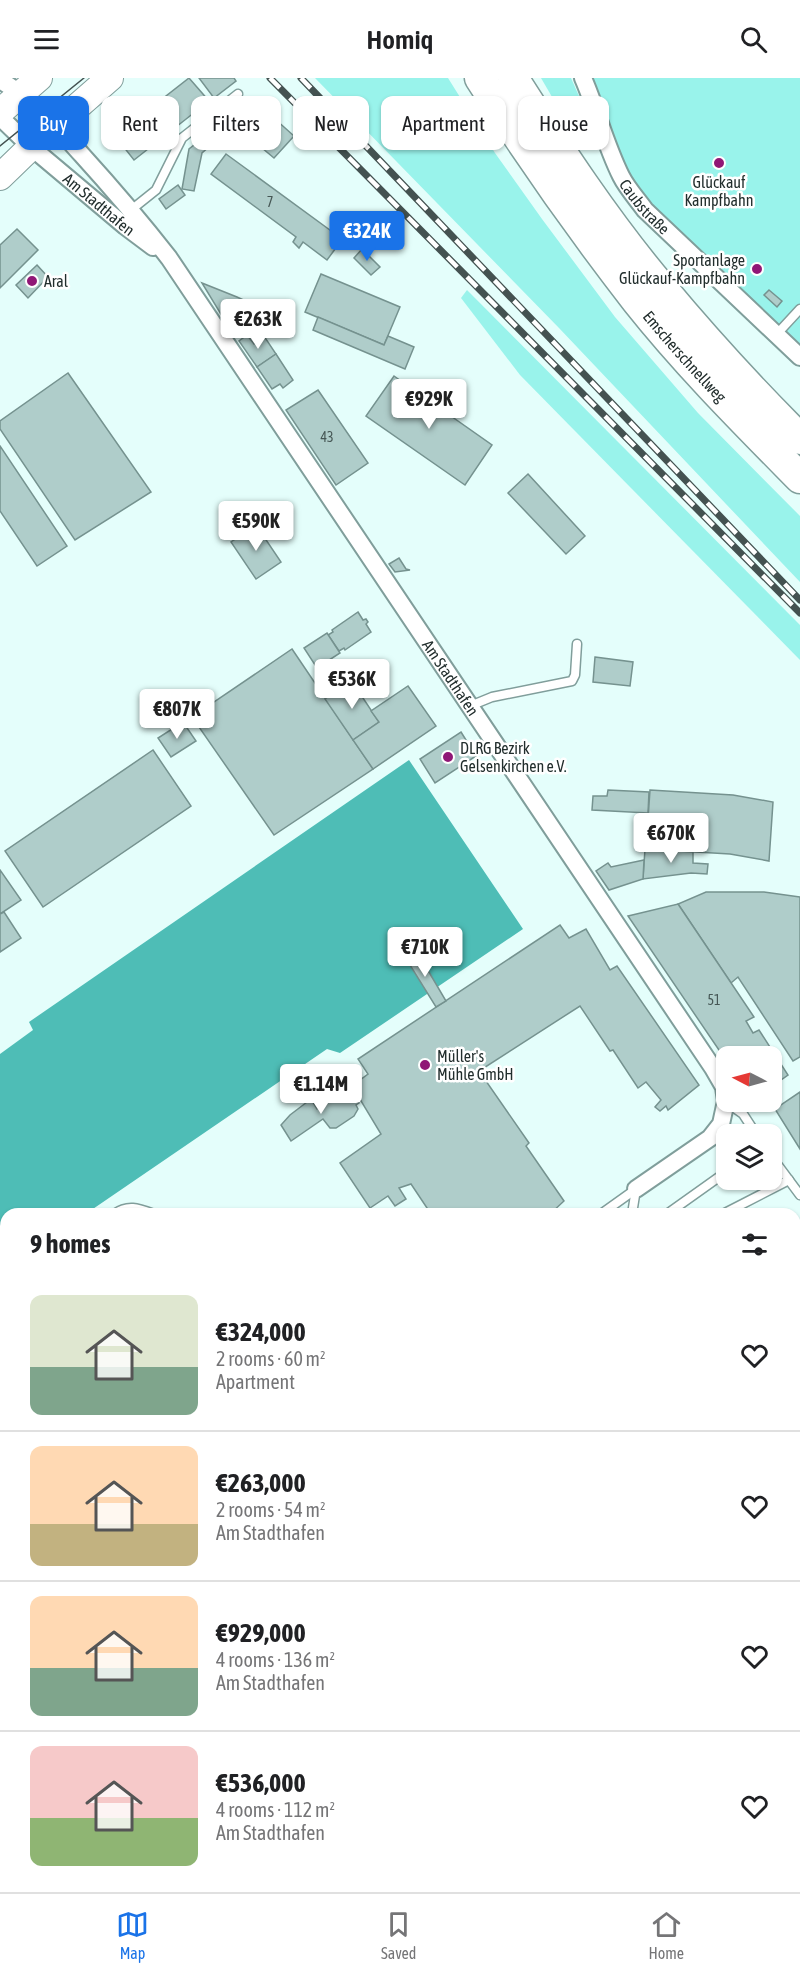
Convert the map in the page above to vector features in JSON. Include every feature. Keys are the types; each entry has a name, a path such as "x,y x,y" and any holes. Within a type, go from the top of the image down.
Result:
{"highway":[{"name":"Emscherschnellweg","path":"480,78 563,203 638,303 721,399 800,478"},
{"name":"Emscherschnellweg","path":"513,78 585,188 659,286 740,379 800,439"}],"main road":[{"path":"89,96 110,78"},
{"path":"0,112 31,86"},
{"path":"0,177 28,150"}],"street":[{"name":"Caubstraße","path":"583,78 613,158 633,195 645,210 800,357"},
{"name":"Am Stadthafen","path":"0,80 31,86"},
{"name":"Am Stadthafen","path":"0,117 18,134"},
{"name":"Am Stadthafen","path":"35,150 125,226 169,258"},
{"name":"Am Stadthafen","path":"78,150 131,210 169,258 716,1073"},
{"path":"636,1189 710,1138 721,1124 724,1112"}],"lane":[{"path":"131,210 156,190 182,138 238,94"},
{"path":"776,336 800,309"},
{"path":"469,706 492,697 572,681 575,675 577,644"},
{"path":"740,1112 749,1124"},
{"path":"782,1171 800,1195"},
{"path":"673,1208 716,1179"},
{"path":"735,1208 789,1180"},
{"path":"609,1208 636,1189"},
{"path":"633,1208 636,1189"},
{"path":"122,1208 141,1208"}],"shaded area":[{"path":"315,78 448,78 459,96 381,96 381,146 369,133 369,96 333,96"},
{"path":"541,78 571,78 579,96 552,96"},
{"name":"Glückauf Kampfbahn","path":"587,78 800,78 800,352 651,208 627,176 609,132 609,96 594,96"},
{"path":"385,150 493,150 615,317 698,413 800,516 800,582 559,328"},
{"path":"467,290 800,625 800,660 520,375 461,298"},
{"path":"409,760 523,929 340,1053 327,1049 94,1208 0,1208 0,1054 33,1030 29,1022"}],"building":[{"path":"189,78 205,96 191,96 191,115 179,125 179,96 166,96"},
{"path":"199,78 234,78 236,81 217,96 212,96"},
{"path":"281,124 293,137 274,158 264,150 281,150"},
{"path":"189,149 205,150 202,153 194,191 182,189"},
{"path":"126,150 147,150 134,160"},
{"path":"226,154 334,233 336,230 344,237 327,260 303,242 299,248 293,242 296,237 211,174"},
{"path":"178,185 185,195 166,209 159,199"},
{"path":"17,229 38,250 0,288 0,245"},
{"path":"362,249 380,267 371,275 354,258"},
{"name":"Aral","path":"37,265 48,277 28,298 16,285"},
{"path":"321,274 400,307 384,345 305,312"},
{"path":"202,283 269,312 265,324 234,316 230,310 222,316"},
{"path":"769,290 782,301 777,307 764,295"},
{"path":"318,317 384,345 388,336 414,347 405,369 313,330"},
{"path":"247,335 254,344 264,336 276,354 257,367 239,341"},
{"path":"276,354 293,380 283,388 280,384 272,389 257,367"},
{"path":"68,373 151,492 75,540 0,429 0,421"},
{"path":"394,376 492,445 465,485 366,416"},
{"path":"318,390 368,463 336,485 286,410"},
{"path":"0,446 67,546 37,566 0,511"},
{"path":"528,474 585,536 566,554 508,493"},
{"path":"256,525 281,562 256,579 231,542"},
{"path":"399,558 406,569 410,570 395,572 389,564"},
{"path":"358,612 363,620 366,619 368,622 366,624 371,632 345,650 344,648 339,651 328,635"},
{"path":"327,633 340,653 317,668 304,648"},
{"path":"292,649 373,769 274,835 192,717"},
{"path":"595,657 633,662 630,686 593,682"},
{"path":"351,680 379,722 353,740 325,699"},
{"path":"408,686 436,726 373,769 353,740 379,722 371,711"},
{"path":"183,722 196,741 171,757 158,738"},
{"name":"DLRG Bezirk Gelsenkirchen e.V.","path":"461,732 476,756 435,783 420,759"},
{"path":"153,750 191,806 43,907 5,851"},
{"path":"608,790 649,792 648,813 592,810 593,796 607,796"},
{"path":"650,790 733,795 773,802 769,861 730,854 646,849"},
{"path":"645,849 693,852 693,863 708,864 707,874 691,873 643,879"},
{"path":"644,860 643,879 609,890 596,871 608,863 611,867"},
{"path":"0,870 21,900 0,914"},
{"path":"706,892 764,892 800,897 800,1057 793,1061 738,977 731,983 678,904"},
{"path":"678,904 754,1017 746,1021 753,1033 759,1030 769,1046 716,1046 628,916"},
{"path":"4,912 21,938 0,952 0,914"},
{"name":"Müller's Mühle GmbH","path":"560,925 569,938 586,929 610,970 617,966 699,1085 668,1110 666,1106 660,1111 655,1107 661,1100 646,1082 638,1088 580,1006 479,1071 529,1143 526,1146 564,1201 556,1208 427,1208 411,1184 399,1188 406,1199 395,1206 388,1196 370,1208 340,1163 381,1134 352,1086 368,1074 358,1059"},
{"path":"416,950 446,1001 436,1007 405,957"},
{"path":"782,1066 788,1075 782,1079"},
{"path":"347,1092 359,1103 356,1105 358,1109 354,1116 336,1128 330,1128 323,1119 291,1141 281,1125 290,1115 311,1099 317,1109 341,1093"},
{"path":"800,1092 800,1149 777,1112 782,1112 782,1104"}],"tram line":[{"path":"0,146 84,78"}],"railway":[{"path":"270,78 800,613"},
{"path":"301,78 800,600"}],"place":[{"name":"Glückauf Kampfbahn","path":"719,163"},
{"name":"Sportanlage Glückauf-Kampfbahn","path":"757,269"},
{"name":"Aral","path":"32,281"},
{"name":"DLRG Bezirk Gelsenkirchen e.V.","path":"448,757"},
{"name":"Müller's Mühle GmbH","path":"425,1065"}]}
